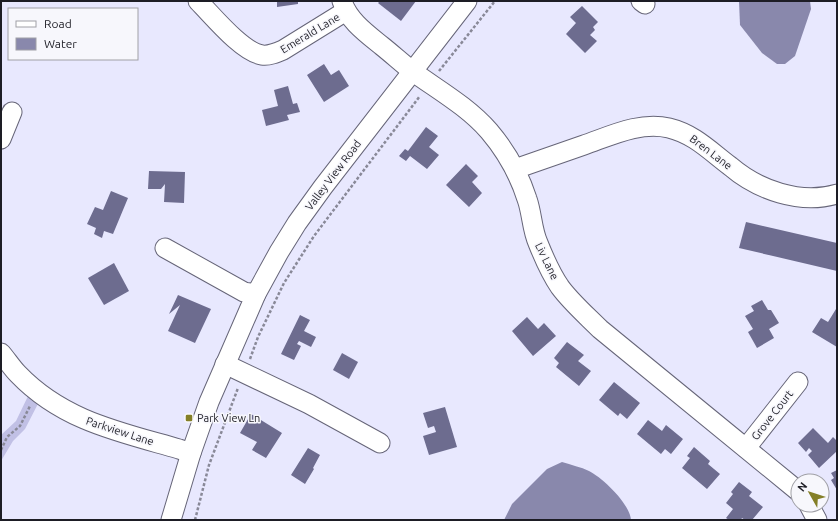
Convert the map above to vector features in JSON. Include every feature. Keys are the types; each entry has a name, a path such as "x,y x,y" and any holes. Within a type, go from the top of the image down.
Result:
{"street":[{"name":"Emerald Lane","path":"198,1 242,46 262,55 272,54 283,50 344,6"},
{"name":"Valley View Road","path":"171,520 209,402 256,294 279,252 297,223 323,187 467,1"},
{"name":"Liv Lane","path":"344,6 360,27 413,71 467,110 488,131 507,155 515,169 527,200 537,242 560,287 579,308 600,328 790,484"},
{"path":"1,139 12,112"},
{"name":"Bren Lane","path":"515,169 627,130 647,126 668,128 687,134 704,145 730,167 763,188 782,194 811,198 837,194"},
{"path":"165,248 244,292 256,294"},
{"name":"Parkview Lane","path":"1,353 18,374 38,392 69,413 99,426 179,449 191,454"},
{"path":"225,364 309,404 380,443"},
{"name":"Grove Court","path":"746,448 798,382"}],"path":[{"path":"194,520 209,465 232,402 258,337 284,283 314,236 494,1"},
{"path":"1,450 7,437 20,426 38,392"}],"shaded area":[{"path":"29,394 42,396 25,429 13,441 1,461 1,435 16,421"}],"water":[{"path":"739,1 810,1 811,9 795,56 785,64 777,64 762,53 740,25"},
{"path":"562,462 586,470 595,474 601,479 621,499 631,520 504,520 512,504 547,469"}],"building":[{"path":"277,1 298,1 298,4 277,7"},
{"path":"380,1 416,1 401,21 378,3"},
{"path":"582,6 598,22 593,27 595,30 590,35 597,41 585,53 566,34 576,23 570,17"},
{"path":"324,64 331,75 339,70 349,86 324,102 307,75"},
{"path":"288,86 293,104 297,103 300,112 287,115 289,120 266,126 262,110 278,106 274,90"},
{"path":"426,127 438,136 429,147 439,155 427,169 410,156 406,161 399,156 405,149 408,151"},
{"path":"466,164 478,176 472,182 482,193 469,207 446,185"},
{"path":"149,171 185,172 184,203 164,202 165,184 161,189 148,189"},
{"path":"111,191 128,198 113,234 104,231 102,238 94,234 96,228 87,224 95,207 103,210"},
{"path":"746,222 837,243 837,271 739,248"},
{"path":"114,263 129,291 104,305 88,278"},
{"path":"178,295 211,309 195,343 168,331 180,305 169,314"},
{"path":"762,300 768,310 771,310 779,323 769,329 774,338 757,348 748,332 753,329 745,316 754,311 751,306"},
{"path":"836,309 837,347 812,332 821,318 828,322"},
{"path":"300,315 310,320 304,331 316,337 311,347 299,341 297,344 301,346 294,360 281,354"},
{"path":"527,317 538,329 544,323 556,336 533,356 512,331"},
{"path":"567,342 584,355 578,361 591,371 579,386 556,367 559,363 554,358"},
{"path":"342,353 358,362 349,379 333,370"},
{"path":"614,382 640,403 627,419 620,413 618,416 599,400"},
{"path":"445,407 457,447 429,455 423,436 436,432 434,426 428,428 423,413"},
{"path":"251,414 282,433 266,458 252,450 257,442 240,433"},
{"path":"648,420 662,431 666,425 683,439 671,454 665,449 661,454 637,434"},
{"path":"813,428 828,443 833,437 837,441 837,451 819,468 808,455 812,451 809,448 806,452 798,443"},
{"path":"694,447 710,461 708,464 720,474 707,489 682,468 690,458 687,456"},
{"path":"308,448 320,455 305,484 291,475"},
{"path":"837,470 837,490 831,480 834,478 831,473"},
{"path":"739,482 752,492 749,496 763,507 752,520 745,520 742,518 741,520 729,520 726,518 733,509 726,503 733,494 731,492"}],"place":[{"name":"Park View Ln","path":"189,418"}]}
